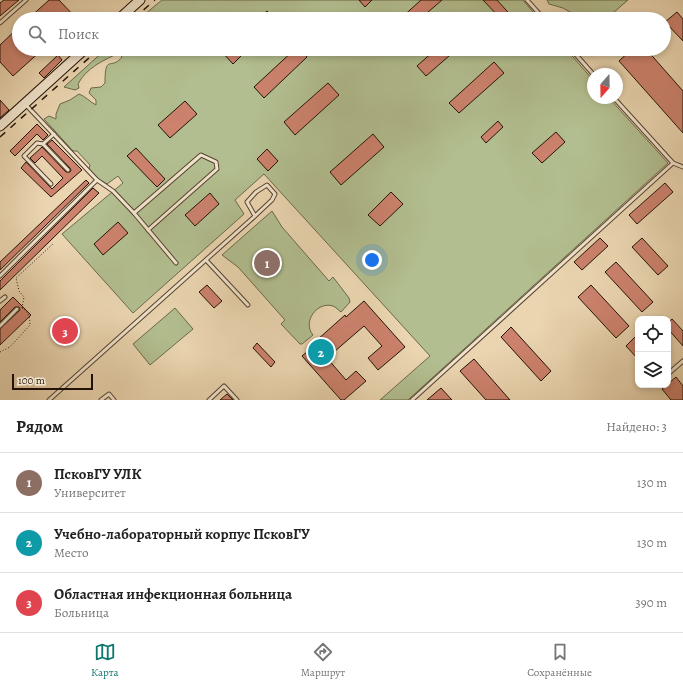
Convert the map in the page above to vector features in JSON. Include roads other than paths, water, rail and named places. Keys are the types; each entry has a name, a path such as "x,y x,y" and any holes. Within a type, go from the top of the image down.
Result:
{"main road":[{"path":"127,12 140,0"},
{"path":"0,126 77,56"}],"lane":[{"path":"12,12 26,0"},
{"path":"527,0 538,12"},
{"path":"0,23 12,12"},
{"path":"577,56 588,68"},
{"path":"24,104 97,180 114,191 176,263"},
{"path":"619,104 673,163 683,167"},
{"path":"42,144 54,134"},
{"path":"51,184 24,156 37,143 42,144 68,170"},
{"path":"134,213 201,155 216,162 216,168 148,230"},
{"path":"412,400 673,163"},
{"path":"0,276 97,180"},
{"path":"49,400 206,260 255,216 272,200 276,194 267,185 256,192 247,202 255,216"},
{"path":"206,260 248,305"},
{"path":"0,301 5,296"},
{"path":"0,326 17,309"},
{"path":"671,371 683,361"},
{"path":"209,400 224,386 237,400"},
{"path":"101,400 109,394 114,400"}],"railway":[{"path":"141,12 155,0"},
{"path":"0,137 91,56"}],"place":[{"name":"ПсковГУ УЛК","path":"267,263"},
{"name":"Областная инфекционная больница","path":"65,331"},
{"name":"Учебно-лабораторный корпус ПсковГУ","path":"321,352"}]}
